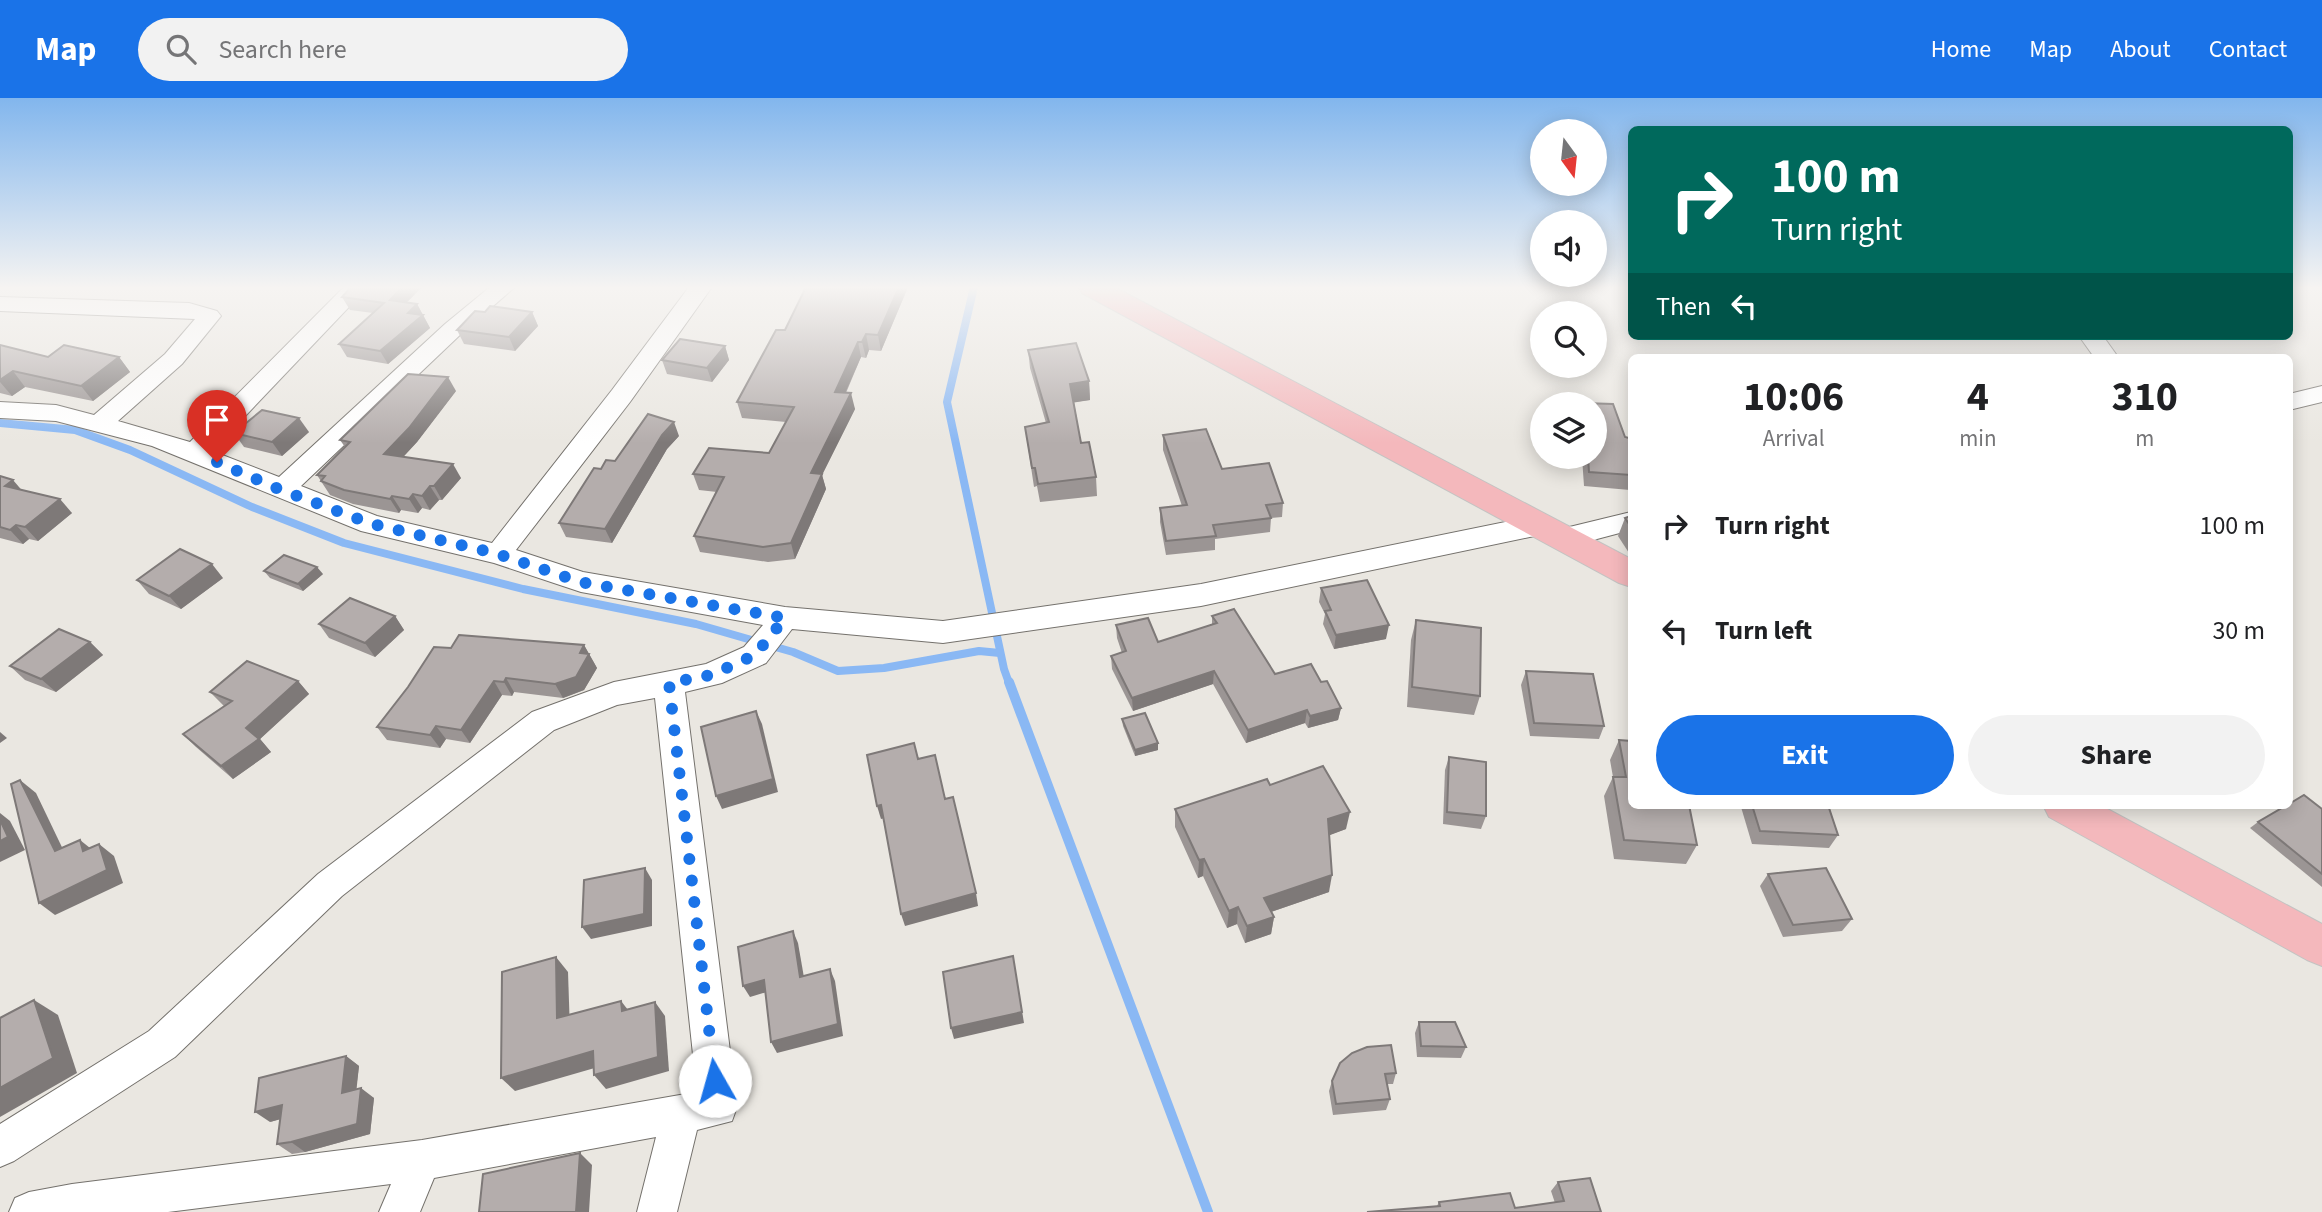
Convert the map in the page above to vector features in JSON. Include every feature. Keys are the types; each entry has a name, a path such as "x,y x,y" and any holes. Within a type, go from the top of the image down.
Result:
{"main road":[{"path":"1189,339 1628,572"},
{"path":"2070,809 2322,946"}],"street":[{"path":"99,425 191,339"},
{"path":"196,452 306,339"},
{"path":"281,490 443,339"},
{"path":"498,554 663,339"},
{"path":"2293,401 2322,394"},
{"path":"0,410 56,413 196,452 281,490 372,524 498,554 580,582 772,635 943,632 1201,595 1551,531 1628,521"},
{"path":"0,1147 162,1044 330,885 464,779 543,721 614,694 711,675 772,635"},
{"path":"30,1212 422,1160 718,1107 669,683"},
{"path":"657,1212 681,1114"},
{"path":"399,1212 422,1160"}],"building":[{"path":"345,339 394,339 380,351 339,344"},
{"path":"680,339 725,346 707,368 662,360"},
{"path":"771,339 864,339 858,342 835,392 851,393 811,473 822,474 791,543 763,547 694,536 724,477 693,474 709,448 769,453 794,407 737,402"},
{"path":"1076,343 1089,381 1070,384 1081,443 1089,442 1096,477 1038,484 1035,468 1032,468 1025,427 1049,422 1028,350"},
{"path":"0,345 48,357 64,345 119,357 81,386 13,371 0,380"},
{"path":"408,374 448,377 409,428 384,454 453,464 422,496 413,494 409,499 392,496 390,499 344,490 321,481 325,476 317,475 350,442 340,440"},
{"path":"1607,404 1613,404 1625,437 1628,438 1628,475 1589,472 1589,469 1607,469"},
{"path":"262,410 299,418 272,442 234,433"},
{"path":"648,414 674,422 662,435 605,529 559,523 594,468 601,469 606,460 615,461"},
{"path":"1206,429 1222,469 1269,463 1283,503 1266,505 1271,518 1213,525 1216,536 1166,541 1160,508 1187,505 1163,435"},
{"path":"0,476 13,480 5,486 60,499 25,527 16,525 10,530 0,527"},
{"path":"180,549 212,564 169,596 137,580"},
{"path":"284,555 317,567 298,584 264,571"},
{"path":"1367,580 1389,625 1336,635 1325,611 1331,610 1321,588"},
{"path":"350,598 395,616 365,643 319,624"},
{"path":"1234,609 1275,674 1311,664 1321,682 1327,681 1341,708 1310,716 1307,710 1248,730 1214,671 1132,698 1111,656 1126,651 1116,625 1148,618 1158,642 1217,623 1212,616"},
{"path":"1416,620 1481,628 1480,696 1412,687"},
{"path":"59,629 90,642 41,679 10,666"},
{"path":"459,635 584,645 580,653 589,654 576,677 555,684 506,678 504,682 494,681 461,730 436,726 430,735 377,727 434,647 451,648"},
{"path":"247,661 298,681 246,728 259,739 221,766 183,734 232,701 210,692"},
{"path":"1526,671 1593,674 1604,726 1534,723"},
{"path":"756,711 773,779 716,796 701,727"},
{"path":"1145,713 1158,743 1135,750 1122,719"},
{"path":"1619,740 1628,741 1628,809 1690,809 1697,845 1624,840 1613,777 1626,777"},
{"path":"914,743 918,759 935,755 945,799 953,797 976,893 901,914 881,805 877,806 867,755"},
{"path":"1449,757 1486,762 1486,816 1447,812"},
{"path":"1323,766 1350,812 1328,819 1332,875 1264,898 1274,917 1247,926 1238,907 1229,911 1204,859 1199,860 1175,809 1267,779 1270,785"},
{"path":"20,780 55,851 80,840 83,851 99,844 107,870 39,903 11,784"},
{"path":"2304,795 2322,809 2322,874 2258,822 2280,809 2293,809 2293,802"},
{"path":"1753,809 1829,809 1838,835 1760,831"},
{"path":"0,820 8,837 0,841"},
{"path":"645,868 644,914 582,927 584,880"},
{"path":"1826,868 1852,919 1793,925 1768,874"},
{"path":"793,931 800,977 830,969 838,1024 771,1042 764,980 743,986 738,947"},
{"path":"1013,956 1022,1012 951,1028 943,972"},
{"path":"556,957 557,1018 621,1001 622,1011 655,1002 658,1057 594,1075 593,1051 501,1078 502,972"},
{"path":"34,1000 53,1058 0,1088 0,1018"},
{"path":"1419,1022 1455,1022 1466,1047 1421,1046"},
{"path":"1391,1045 1396,1073 1385,1074 1390,1099 1336,1104 1332,1081 1340,1063 1352,1053 1367,1047"},
{"path":"346,1056 342,1093 361,1088 357,1124 277,1144 282,1105 255,1112 259,1078"},
{"path":"580,1153 576,1212 479,1212 483,1174"},
{"path":"1590,1178 1601,1212 1367,1212 1440,1206 1439,1202 1510,1193 1515,1208 1564,1201 1558,1182"}],"waterway":[{"path":"962,339 947,402 1009,683"},
{"path":"0,423 75,430 130,450 252,507 344,543 523,589 696,624 793,652 838,671 884,668 979,651 1000,653"},
{"path":"1009,682 1208,1212"}],"route":[{"path":"217,462 281,490 372,524 498,554 580,582 785,618 755,655 711,675 669,683 715,1081"}]}
